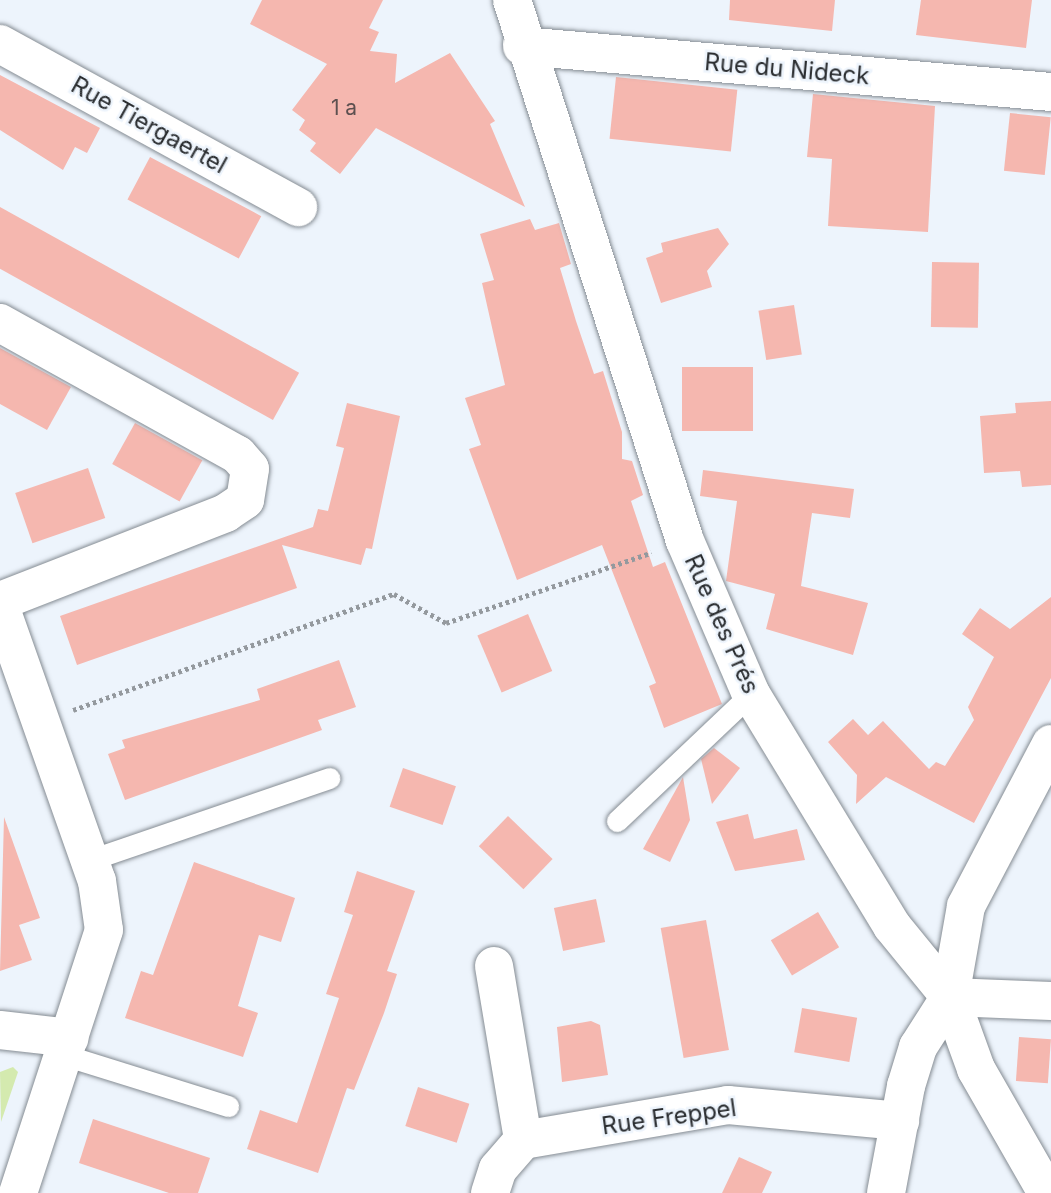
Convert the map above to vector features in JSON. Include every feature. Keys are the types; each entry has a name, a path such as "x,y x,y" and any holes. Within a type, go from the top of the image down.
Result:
{"street":[{"name":"Rue des Prés","path":"508,2 685,541 751,694 892,926 950,998 976,1069 1047,1193"},
{"name":"Rue Tiergaertel","path":"0,44 298,207"},
{"name":"Rue du Nideck","path":"522,46 1051,92"},
{"path":"0,323 238,455 250,469 245,500 226,513 0,601"},
{"path":"0,606 90,860 104,930 19,1193"},
{"path":"886,1193 918,1047 950,998 966,906 1051,744"},
{"path":"490,1193 498,1168 523,1140 494,966"},
{"path":"950,998 1051,1001"},
{"path":"0,1030 67,1047"},
{"name":"Rue Freppel","path":"523,1140 728,1105 900,1121"}],"lane":[{"path":"617,821 751,694"},
{"path":"90,860 329,778"},
{"path":"67,1047 228,1106"}],"path":[{"path":"41,722 394,594 446,623 685,541"}],"green space":[{"path":"13,1067 18,1072 1,1122 0,1072"}],"building":[{"path":"262,0 383,0 369,28 379,32 370,51 397,54 395,83 450,53 495,121 490,124 525,207 376,128 340,174 310,151 316,143 299,130 305,120 292,110 327,64 250,24"},
{"path":"730,0 835,0 832,31 729,20"},
{"path":"921,0 1032,0 1026,48 916,35"},
{"path":"0,75 100,128 87,153 75,147 63,170 0,130"},
{"path":"616,77 737,90 731,151 610,139"},
{"path":"813,94 935,106 928,232 828,226 832,159 807,157"},
{"path":"1010,113 1051,117 1045,175 1004,171"},
{"path":"150,157 261,216 239,259 127,199"},
{"path":"0,207 299,373 273,420 0,269"},
{"path":"530,219 535,230 559,223 571,264 560,268 594,374 603,371 622,432 622,459 632,461 643,495 631,501 653,567 665,562 722,704 664,728 649,686 656,683 602,545 517,580 469,449 481,445 465,398 505,385 482,283 494,280 480,234"},
{"path":"718,228 729,244 707,271 712,287 661,303 646,258 663,252 661,243"},
{"path":"932,262 979,263 978,328 931,327"},
{"path":"794,305 802,354 766,360 758,311"},
{"path":"0,348 71,387 47,430 0,404"},
{"path":"682,367 753,367 753,431 682,431"},
{"path":"1051,401 1051,485 1022,487 1020,471 984,473 980,416 1016,413 1015,403"},
{"path":"347,403 400,416 372,549 366,548 361,565 282,545 297,588 77,665 60,616 313,527 318,509 328,511 344,448 336,446"},
{"path":"135,423 202,460 180,501 112,464"},
{"path":"88,468 105,518 32,543 15,493"},
{"path":"703,470 854,489 850,518 812,513 801,586 868,603 853,655 766,629 775,594 726,581 737,501 700,496"},
{"path":"1051,597 1051,678 974,823 886,777 856,804 857,775 828,742 853,719 868,735 883,721 929,769 936,762 945,766 974,720 968,707 994,657 962,634 980,608 1010,629"},
{"path":"528,614 552,671 502,693 477,635"},
{"path":"339,660 356,707 318,720 322,730 125,800 108,754 125,748 122,740 260,700 257,689"},
{"path":"714,748 740,768 712,804 701,759"},
{"path":"403,768 456,786 443,825 390,807"},
{"path":"683,777 690,820 670,862 643,849"},
{"path":"748,814 754,839 797,829 805,860 735,871 716,822"},
{"path":"508,816 553,859 523,889 479,846"},
{"path":"4,817 40,918 19,925 32,960 0,971"},
{"path":"194,862 295,898 281,942 259,935 238,1006 258,1013 243,1057 125,1018 141,971 153,975"},
{"path":"357,871 415,891 387,971 397,974 384,1013 354,1090 347,1088 318,1173 247,1149 260,1110 297,1123 339,998 326,994 353,915 344,912"},
{"path":"596,899 605,942 563,951 554,908"},
{"path":"818,912 839,947 792,975 771,940"},
{"path":"706,920 729,1050 684,1058 661,928"},
{"path":"802,1008 857,1018 849,1062 794,1052"},
{"path":"591,1021 600,1025 608,1075 562,1082 557,1027"},
{"path":"1019,1037 1051,1039 1048,1083 1016,1081"},
{"path":"418,1087 469,1104 457,1143 405,1126"},
{"path":"93,1119 210,1158 198,1193 169,1193 79,1163"},
{"path":"739,1157 772,1172 762,1193 722,1193"}]}
